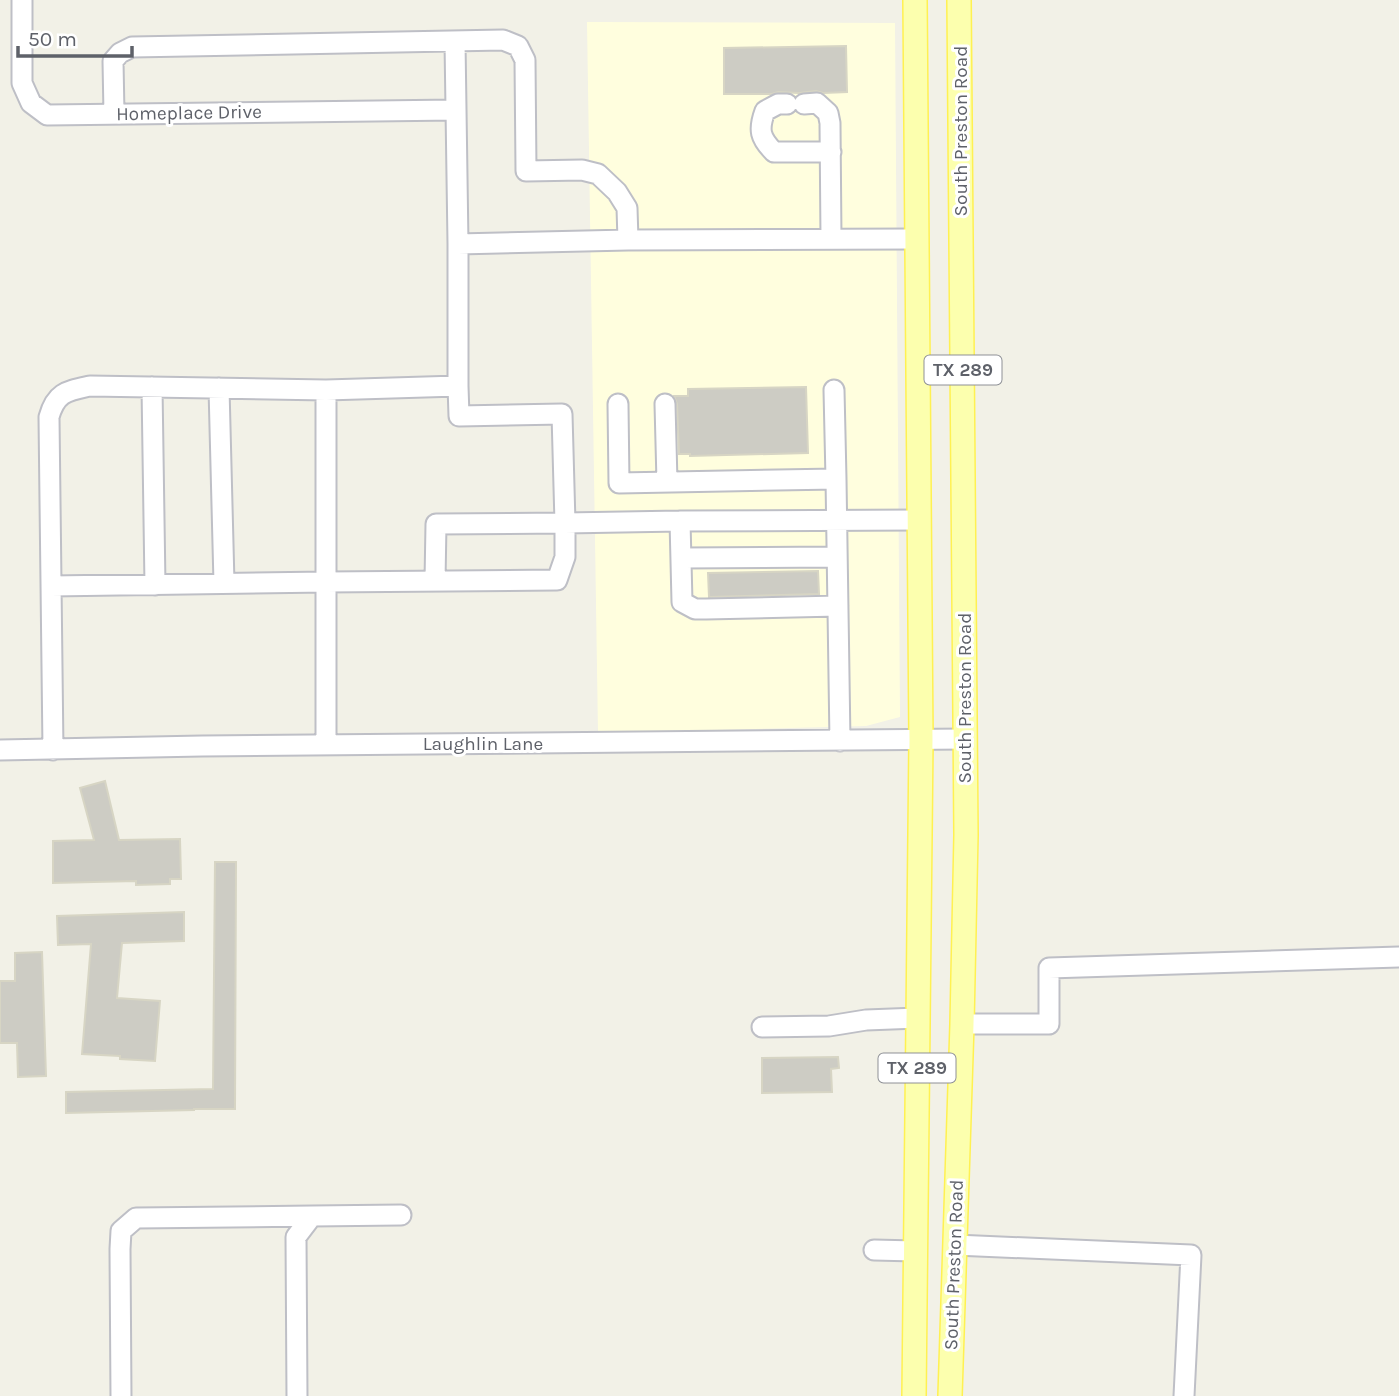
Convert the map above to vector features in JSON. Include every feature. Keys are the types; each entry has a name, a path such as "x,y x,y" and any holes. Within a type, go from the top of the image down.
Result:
{"main road":[{"name":"South Preston Road","path":"914,1396 921,740 915,0"},
{"name":"South Preston Road","path":"950,1396 965,880 959,0"}],"street":[{"name":"Homeplace Drive","path":"22,0 22,83 31,103 47,115 456,110"},
{"path":"114,114 113,61 120,52 132,47 503,40 518,46 525,60 526,171 582,170 598,174 617,192 627,208 628,240"},
{"path":"51,586 556,580 565,557 562,414 459,416 455,42"},
{"path":"831,152 774,152 764,142 760,125 765,111 778,104 817,103 828,113 831,152 831,239"},
{"path":"458,244 628,240 916,239"},
{"path":"53,750 49,416 53,402 68,391 90,386 326,390 458,386"},
{"path":"152,387 155,584"},
{"path":"219,388 225,583"},
{"path":"326,390 326,745"},
{"path":"834,390 840,741"},
{"path":"618,404 619,484 836,479"},
{"path":"665,404 667,482"},
{"path":"435,581 436,524 920,520"},
{"path":"680,521 682,602 695,609 838,606"},
{"path":"681,558 837,556"},
{"name":"Laughlin Lane","path":"0,750 965,739"},
{"path":"962,1024 1049,1024 1049,968 1399,957"},
{"path":"762,1027 829,1026 866,1020 918,1018"},
{"path":"121,1396 121,1231 135,1218 401,1215"},
{"path":"297,1396 296,1237 312,1216"},
{"path":"955,1245 1191,1255 1184,1396"},
{"path":"874,1250 915,1251"}],"shaded area":[{"path":"587,22 895,23 900,717 866,726 598,733"}],"building":[{"path":"846,46 847,92 724,94 724,48"},
{"path":"806,387 808,453 679,454 677,404 674,396 688,396 688,389"},
{"path":"818,571 819,594 709,597 708,573"},
{"path":"105,781 119,840 180,839 181,879 170,879 170,884 136,885 136,881 53,883 53,841 94,840 80,788"},
{"path":"215,862 236,862 235,1109 66,1113 66,1092 213,1089"},
{"path":"184,912 184,941 122,943 117,998 160,1001 155,1061 82,1054 91,944 58,945 57,916"},
{"path":"42,952 46,1076 18,1077 17,1043 0,1043 0,981 15,981 15,953"},
{"path":"838,1057 839,1068 831,1069 832,1092 762,1093 762,1058"}]}
